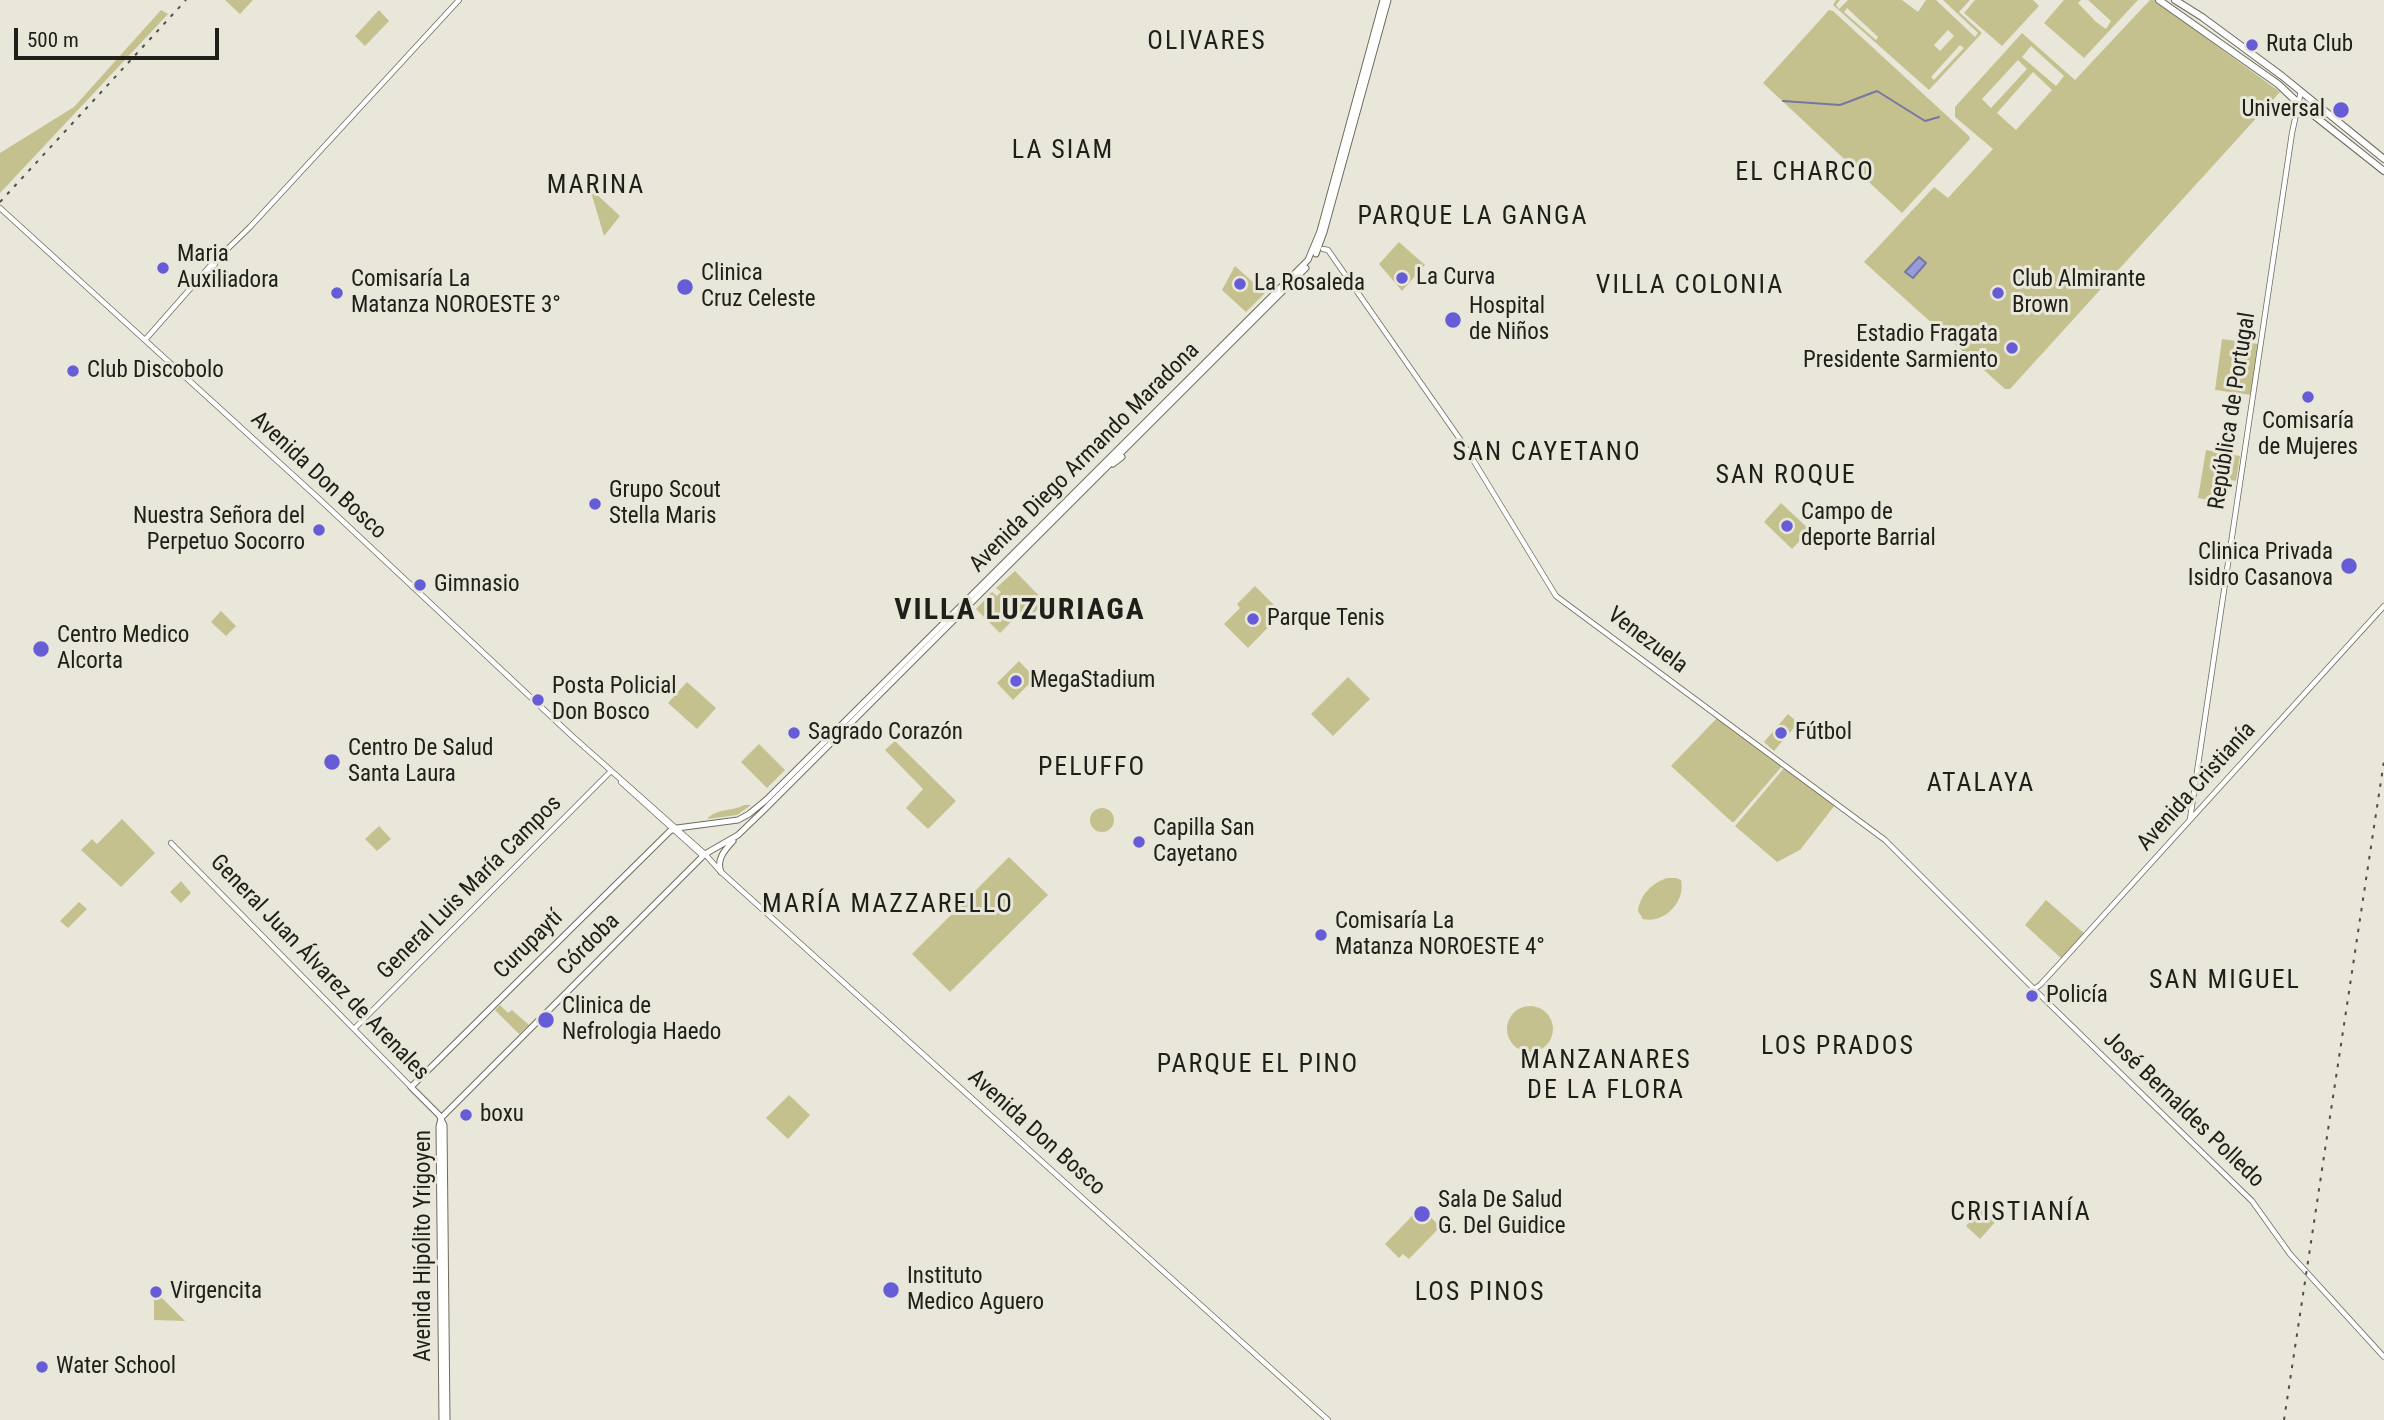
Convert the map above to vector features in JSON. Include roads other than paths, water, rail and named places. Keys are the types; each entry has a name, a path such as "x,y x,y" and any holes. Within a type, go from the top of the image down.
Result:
{"highway":[{"path":"2159,0 2278,84 2384,171"},
{"path":"2175,0 2219,29 2301,91 2384,159"}],"main road":[{"path":"145,340 459,0"},
{"path":"1381,38 1386,1"},
{"name":"Avenida Diego Armando Maradona","path":"889,680 930,646 1298,276 1315,255 1324,232 1386,1"},
{"name":"Avenida Diego Armando Maradona","path":"704,855 738,835 1302,267 1312,253 1386,1"},
{"name":"República de Portugal","path":"2190,819 2297,102 2301,91"},
{"name":"Avenida Don Bosco","path":"0,208 721,872 1328,1420"},
{"name":"Venezuela","path":"1323,249 1328,250 1462,443 1556,596 1885,840 2034,989"},
{"path":"1209,370 1220,354 1235,345"},
{"path":"1122,446 1139,424"},
{"path":"1101,472 1122,457"},
{"path":"1043,537 1064,510"},
{"name":"Avenida Cristianía","path":"2034,989 2384,606"},
{"path":"837,736 848,713"},
{"name":"Avenida Diego Armando Maradona","path":"674,829 746,817 837,736"},
{"name":"General Luis María Campos","path":"354,1029 611,771"},
{"name":"Curupaytí","path":"411,1087 674,829"},
{"path":"721,872 720,858 738,835"},
{"name":"General Juan Álvarez de Arenales","path":"171,843 441,1118"},
{"name":"Córdoba","path":"441,1118 704,855"},
{"name":"José Bernaldes Polledo","path":"2034,989 2252,1201 2290,1254 2384,1357"},
{"name":"Avenida Hipólito Yrigoyen","path":"441,1118 439,1127 445,1420"}],"water":[{"path":"1919,257 1926,263 1913,278 1905,272"}],"waterway":[{"path":"1783,101 1840,105 1877,91 1925,121 1939,117"}],"railway":[{"path":"0,202 186,0"},
{"path":"2284,1420 2384,761"}],"place":[{"name":"Ruta Club","path":"2252,45"},
{"name":"Universal","path":"2341,110"},
{"name":"Maria Auxiliadora","path":"163,268"},
{"name":"La Curva","path":"1402,278"},
{"name":"La Rosaleda","path":"1240,284"},
{"name":"Clinica Cruz Celeste","path":"685,287"},
{"name":"Comisaría La Matanza NOROESTE 3°","path":"337,293"},
{"name":"Club Almirante Brown","path":"1998,293"},
{"name":"Hospital de Niños","path":"1453,320"},
{"name":"Estadio Fragata Presidente Sarmiento","path":"2012,348"},
{"name":"Club Discobolo","path":"73,371"},
{"name":"Comisaría de Mujeres","path":"2308,397"},
{"name":"Grupo Scout Stella Maris","path":"595,504"},
{"name":"Campo de deporte Barrial","path":"1787,526"},
{"name":"Nuestra Señora del Perpetuo Socorro","path":"319,530"},
{"name":"Clinica Privada Isidro Casanova","path":"2349,566"},
{"name":"Gimnasio","path":"420,585"},
{"name":"Parque Tenis","path":"1253,619"},
{"name":"Centro Medico Alcorta","path":"41,649"},
{"name":"MegaStadium","path":"1016,681"},
{"name":"Posta Policial Don Bosco","path":"538,700"},
{"name":"Sagrado Corazón","path":"794,733"},
{"name":"Fútbol","path":"1781,733"},
{"name":"Centro De Salud Santa Laura","path":"332,762"},
{"name":"Capilla San Cayetano","path":"1139,842"},
{"name":"Comisaría La Matanza NOROESTE 4°","path":"1321,935"},
{"name":"Policía","path":"2032,996"},
{"name":"Clinica de Nefrologia Haedo","path":"546,1020"},
{"name":"boxu","path":"466,1115"},
{"name":"Sala De Salud G. Del Guidice","path":"1422,1214"},
{"name":"Instituto Medico Aguero","path":"891,1290"},
{"name":"Virgencita","path":"156,1292"},
{"name":"Water School","path":"42,1367"}],"district":[{"name":"OLIVARES","path":"1207,42"},
{"name":"LA SIAM","path":"1063,151"},
{"name":"EL CHARCO","path":"1805,173"},
{"name":"MARINA","path":"596,186"},
{"name":"PARQUE LA GANGA","path":"1473,217"},
{"name":"VILLA COLONIA","path":"1690,286"},
{"name":"SAN CAYETANO","path":"1547,453"},
{"name":"SAN ROQUE","path":"1786,476"},
{"name":"VILLA LUZURIAGA","path":"1020,611"},
{"name":"PELUFFO","path":"1092,768"},
{"name":"ATALAYA","path":"1981,784"},
{"name":"MARÍA MAZZARELLO","path":"888,905"},
{"name":"SAN MIGUEL","path":"2225,981"},
{"name":"LOS PRADOS","path":"1838,1047"},
{"name":"PARQUE EL PINO","path":"1258,1065"},
{"name":"MANZANARES DE LA FLORA","path":"1606,1076"},
{"name":"CRISTIANÍA","path":"2021,1213"},
{"name":"LOS PINOS","path":"1480,1293"}]}
